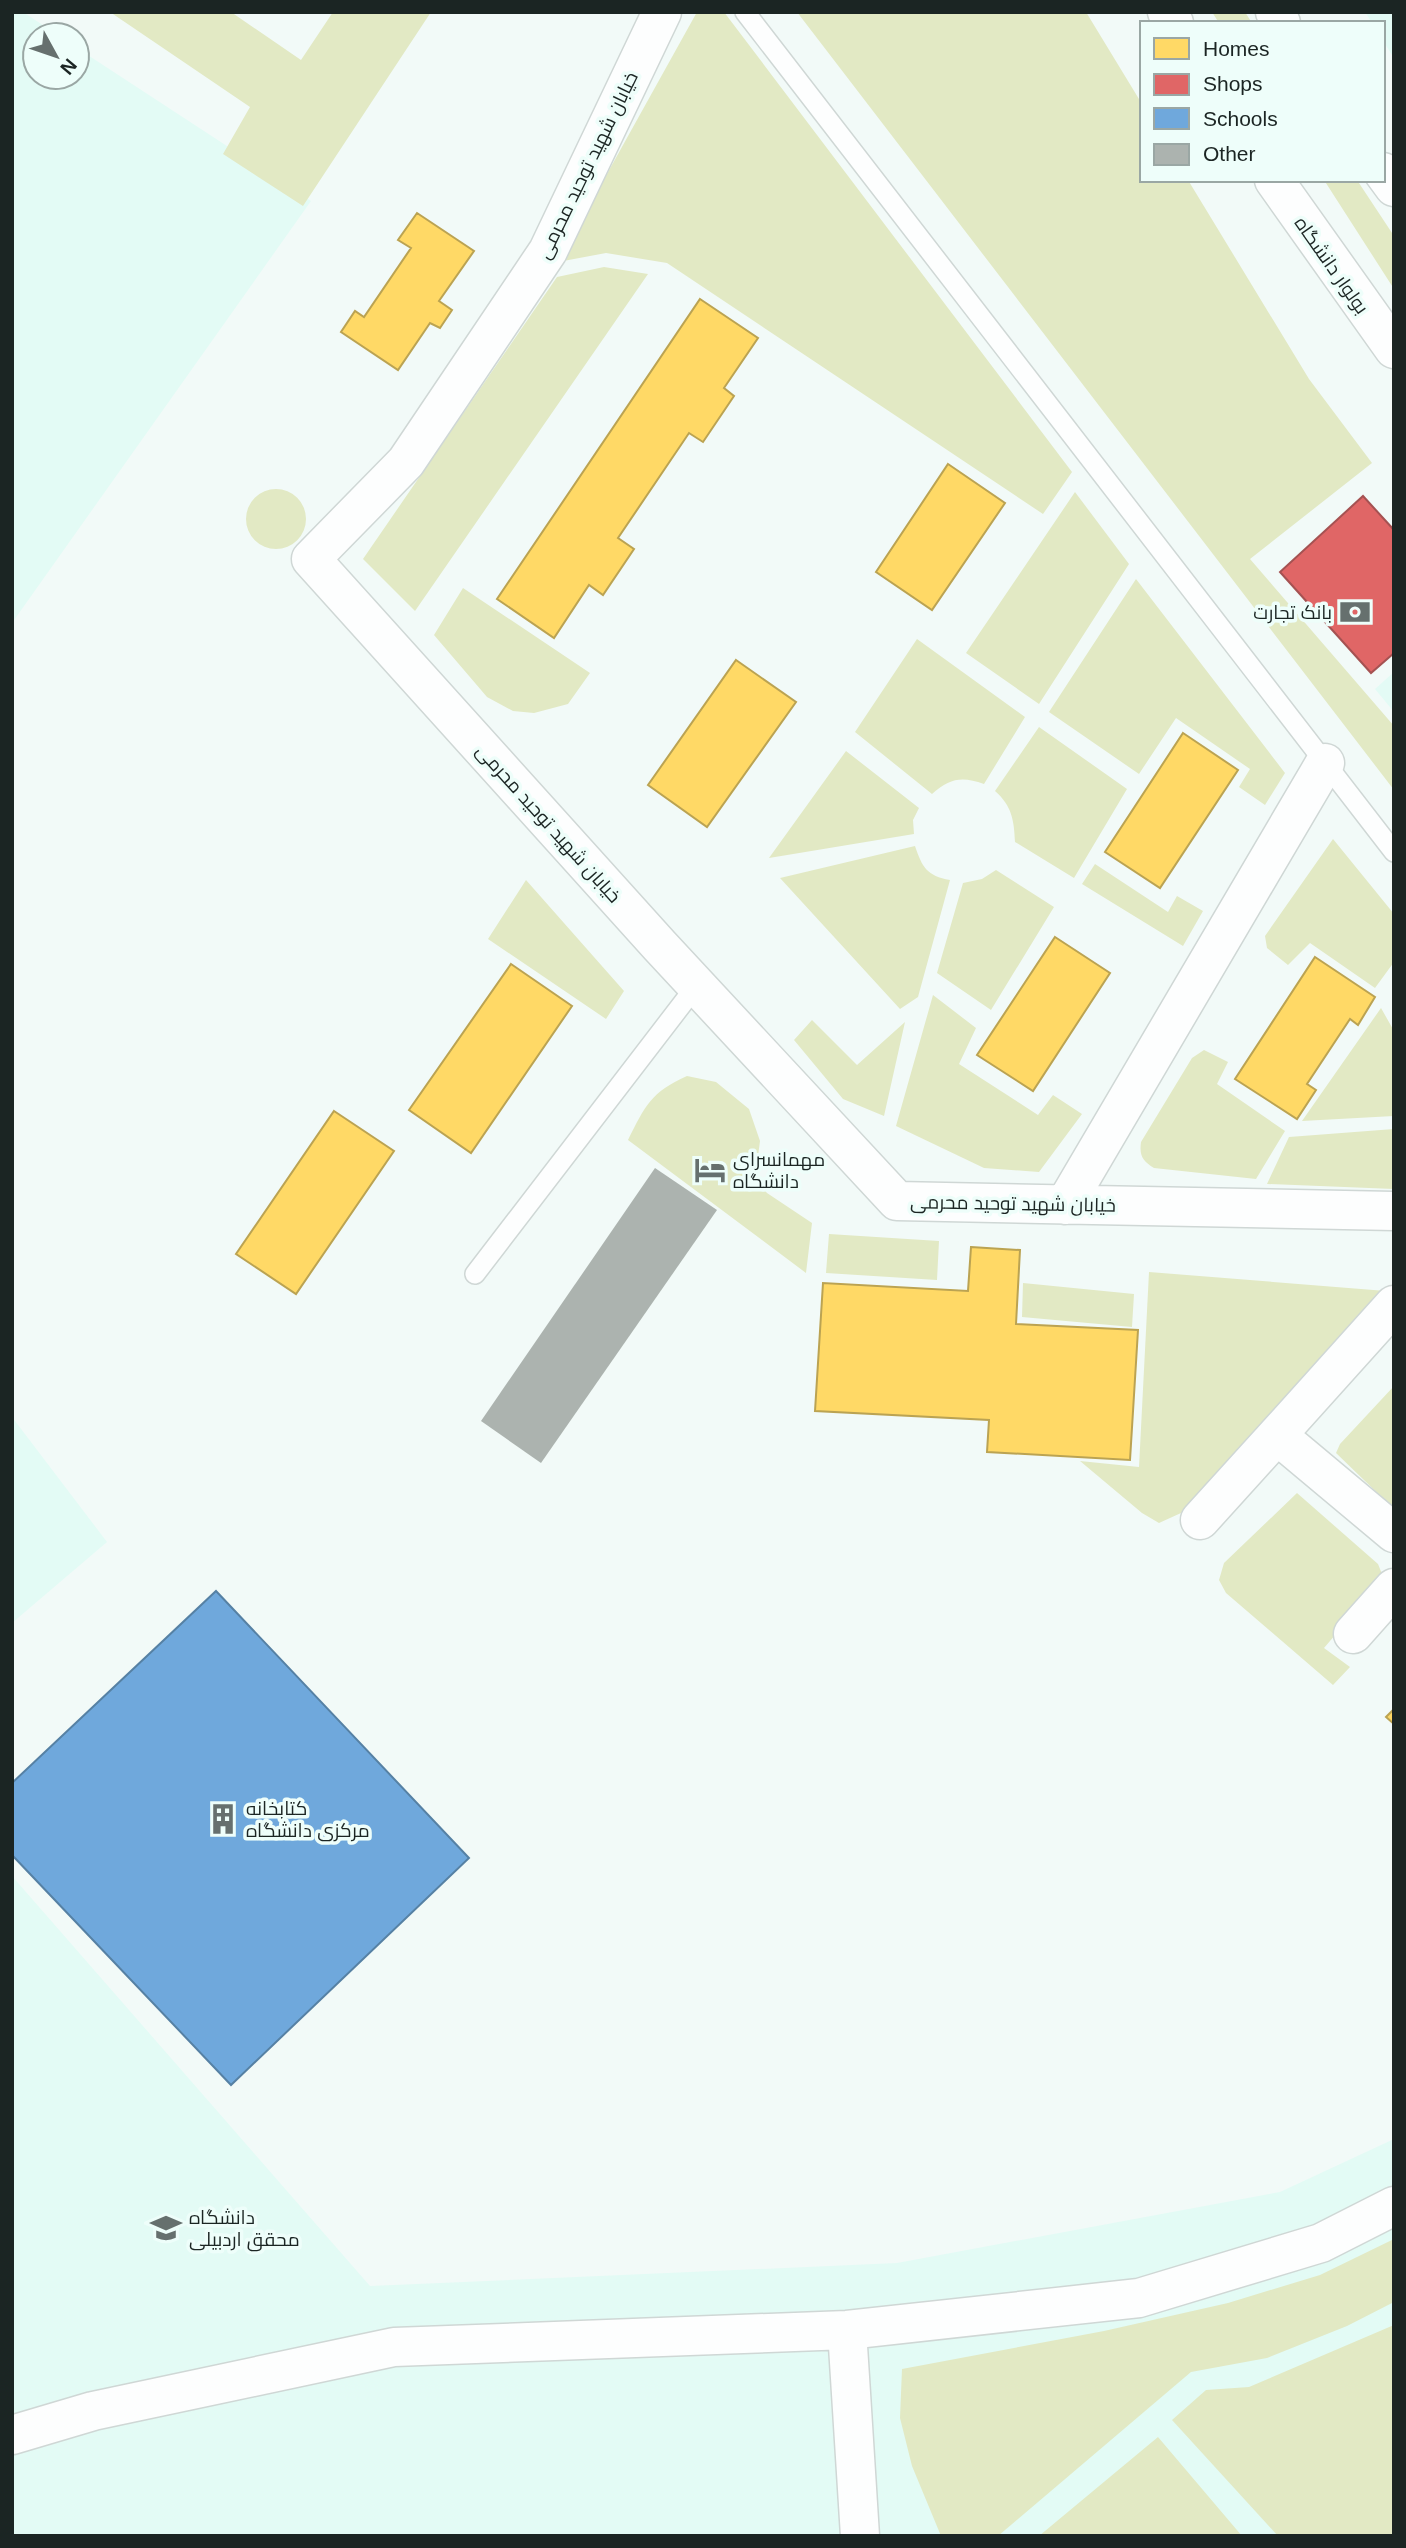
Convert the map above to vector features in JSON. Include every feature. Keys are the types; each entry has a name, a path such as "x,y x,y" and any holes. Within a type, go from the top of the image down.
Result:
{"street":[{"name":"خیابان شهید توحید محرمی","path":"662,12 548,251 406,462 311,559 696,986 897,1201 1394,1211"},
{"name":"بولوار دانشگاه","path":"1275,182 1394,349"},
{"path":"1065,1205 1325,763"},
{"path":"1200,1520 1394,1306"},
{"path":"1277,1436 1394,1533"},
{"path":"1353,1634 1394,1588"},
{"path":"12,2435 93,2411 394,2347 847,2330 1139,2298 1321,2243 1394,2206"},
{"path":"847,2330 860,2536"}],"lane":[{"path":"745,12 1394,852"},
{"path":"475,1274 696,986"}],"shaded area":[{"path":"12,12 23,12 37,21 21,21 21,91 91,91 91,57 311,201 12,623"},
{"path":"1365,12 1394,12 1394,58 1385,44 1385,21 1371,21"},
{"path":"1394,672 1394,712 1375,689"},
{"path":"12,1417 107,1542 12,1623"},
{"name":"دانشگاه محقق اردبیلی","path":"12,1876 370,2286 897,2263 1280,2192 1394,2139 1394,2536 12,2536"}],"green space":[{"path":"110,12 231,12 301,60 333,12 431,12 303,206 223,154 250,107"},
{"path":"697,12 724,12 1072,472 1043,514 667,263 606,253 558,262"},
{"path":"797,12 1086,12 1140,101 1140,182 1189,182 1309,379 1372,463 1250,559 1394,726 1394,790"},
{"path":"1212,12 1245,12 1251,21 1218,21"},
{"path":"1325,182 1358,182 1394,236 1394,289"},
{"path":"604,267 648,274 415,611 363,559 557,277"},
{"path":"270,489 282,489 301,502 306,519 304,531 293,544 282,549 270,549 251,536 246,525 246,513 259,494"},
{"path":"1075,492 1129,564 1039,704 966,653"},
{"path":"1136,579 1285,773 1265,805 1239,787 1250,769 1176,718 1139,774 1049,712"},
{"path":"463,588 590,673 568,704 534,713 513,711 487,697 434,635"},
{"path":"917,639 1025,717 984,784 956,780 932,794 855,732"},
{"path":"1039,727 1127,789 1074,878 1015,842 1011,814 995,791"},
{"path":"846,751 919,808 913,820 914,834 769,858"},
{"path":"1333,839 1394,914 1394,962 1375,988 1310,943 1288,965 1267,948 1265,936"},
{"path":"915,846 926,869 936,876 950,880 918,997 900,1009 780,878"},
{"path":"1095,864 1168,912 1177,896 1203,911 1183,946 1082,884"},
{"path":"996,870 1054,907 991,1010 937,973 963,883 982,879"},
{"path":"526,880 624,991 606,1019 488,939"},
{"path":"933,995 976,1028 959,1064 1038,1115 1053,1095 1082,1114 1039,1172 984,1168 896,1126"},
{"path":"1381,1008 1394,1031 1394,1116 1302,1121"},
{"path":"812,1020 857,1065 905,1022 884,1116 843,1099 794,1040"},
{"path":"1204,1050 1228,1062 1217,1084 1285,1131 1256,1179 1154,1168 1141,1155 1141,1142 1192,1058"},
{"path":"687,1076 716,1082 749,1109 760,1141 755,1179 767,1193 812,1223 806,1273 628,1140 650,1101 665,1088"},
{"path":"1394,1129 1394,1189 1267,1184 1289,1137"},
{"path":"829,1234 939,1241 937,1280 826,1273"},
{"path":"1149,1272 1386,1291 1181,1513 1159,1523 1142,1513 1080,1461 1139,1467"},
{"path":"1023,1283 1134,1294 1132,1327 1022,1317"},
{"path":"1394,1386 1394,1509 1336,1453 1340,1444"},
{"path":"1297,1493 1378,1564 1382,1574 1377,1586 1324,1648 1350,1667 1333,1685 1226,1593 1219,1580 1224,1563"},
{"path":"1394,2239 1394,2302 1347,2326 1267,2358 1191,2372 998,2536 941,2536 912,2466 900,2418 902,2369 1104,2331 1228,2303 1320,2275"},
{"path":"1394,2325 1394,2536 1278,2536 1172,2420 1206,2390 1249,2387"},
{"path":"1158,2437 1242,2536 1039,2536"}],"building: Homes":[{"path":"417,213 474,251 439,301 452,310 440,328 430,323 398,370 341,332 355,311 364,317 411,248 398,240"},
{"path":"700,299 758,338 724,388 734,396 703,442 689,433 618,538 634,549 603,595 589,585 554,638 497,599"},
{"path":"948,464 1005,503 932,610 876,572"},
{"path":"736,660 796,702 707,827 648,785"},
{"path":"1183,733 1238,770 1160,888 1105,852"},
{"path":"1055,937 1110,973 1033,1091 977,1055"},
{"path":"1315,957 1375,997 1358,1025 1350,1019 1307,1084 1316,1090 1297,1119 1235,1079"},
{"path":"511,964 572,1006 471,1153 409,1110"},
{"path":"334,1111 394,1151 296,1294 236,1254"},
{"path":"971,1247 1020,1250 1016,1324 1138,1330 1130,1460 987,1452 989,1420 815,1411 823,1283 968,1291"},
{"path":"1394,1709 1394,1724 1386,1717"}],"building: Shops":[{"name":"بانک تجارت","path":"1363,496 1394,530 1394,653 1371,673 1280,572"}],"building: Schools":[{"name":"کتابخانه مرکزی دانشگاه","path":"216,1591 469,1858 231,2085 12,1855 12,1783"}],"building: Other":[{"path":"655,1168 717,1210 541,1463 481,1421"}],"place":[{"name":"بانک تجارت","path":"1355,612"},
{"name":"مهمانسرای دانشگاه","path":"710,1170"},
{"name":"کتابخانه مرکزی دانشگاه","path":"223,1819"},
{"name":"دانشگاه محقق اردبیلی","path":"166,2228"}]}
